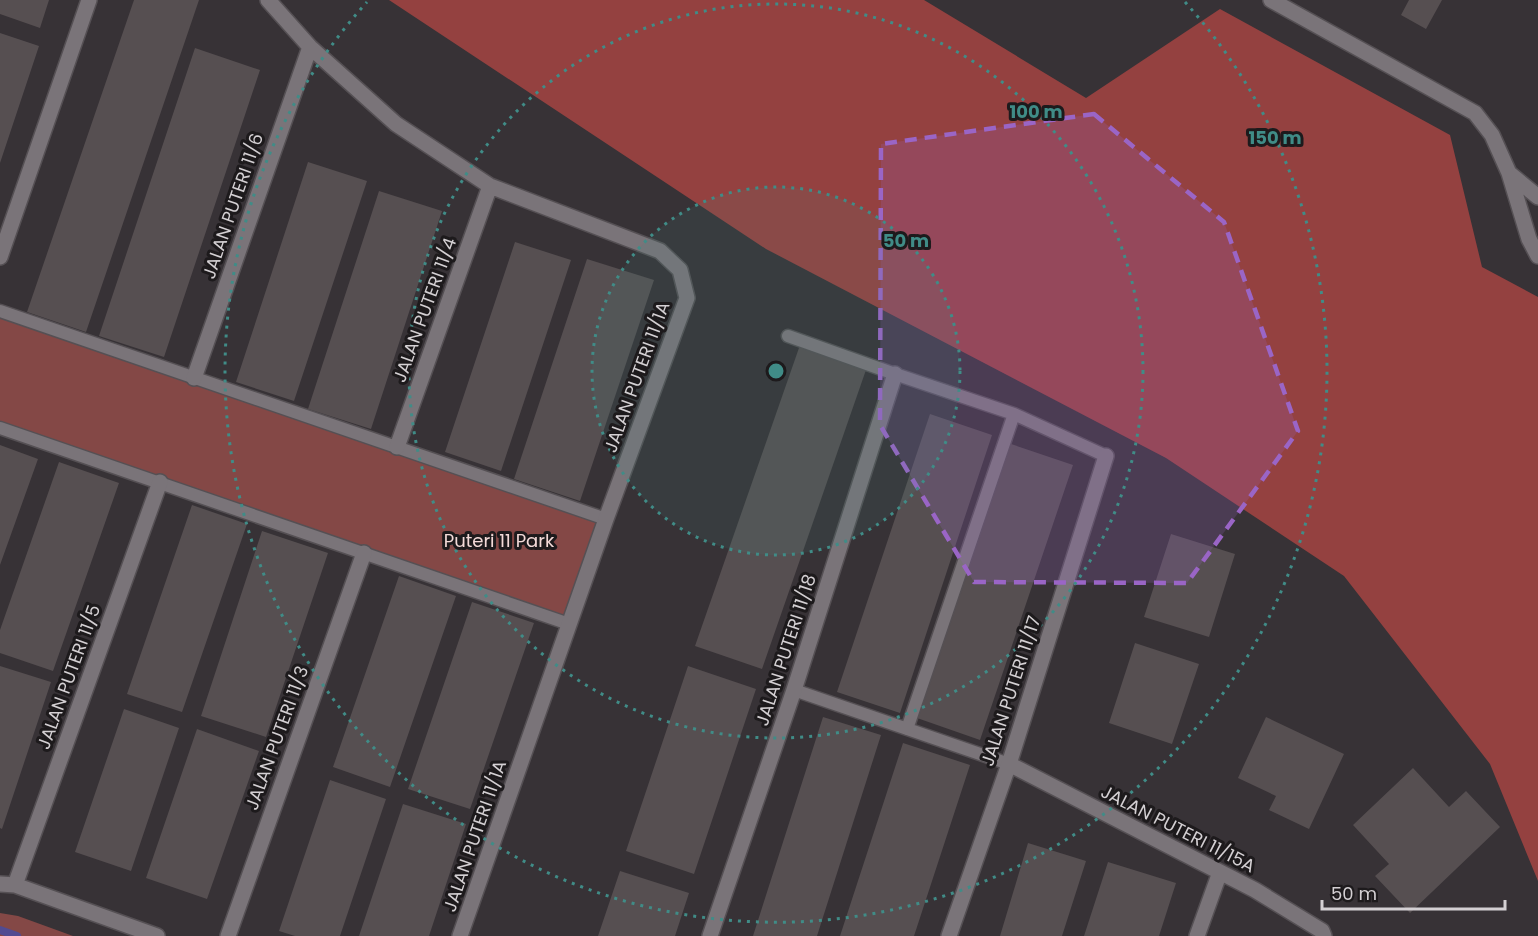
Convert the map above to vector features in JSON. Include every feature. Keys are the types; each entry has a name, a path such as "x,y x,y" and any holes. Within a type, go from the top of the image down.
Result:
{"street":[{"path":"0,257 89,0"},
{"name":"JALAN PUTERI 11/1A","path":"268,0 310,47 396,124 490,186 660,251 680,270 687,298 606,519 460,936"},
{"path":"1271,0 1475,113 1492,135 1509,173 1529,239 1538,256"},
{"name":"JALAN PUTERI 11/6","path":"194,378 310,47"},
{"path":"1509,173 1538,197"},
{"name":"JALAN PUTERI 11/4","path":"397,447 490,186"},
{"name":"JALAN PUTERI 11/18","path":"710,936 794,690 895,374"},
{"name":"JALAN PUTERI 11/17","path":"949,936 1009,764 1106,456"},
{"name":"JALAN PUTERI 11/5","path":"7,884 160,482"},
{"name":"JALAN PUTERI 11/3","path":"228,936 364,553"},
{"name":"JALAN PUTERI 11/15A","path":"1009,764 1255,890 1322,931 1324,936"},
{"path":"1197,936 1220,872"},
{"path":"7,884 157,936"}],"lane":[{"path":"0,311 606,519"},
{"path":"788,336 1014,414 1106,456"},
{"path":"907,729 1014,414"},
{"path":"0,428 569,624"},
{"path":"794,690 1009,764"}],"highlighted area":[{"path":"1094,114 1224,222 1298,431 1187,583 974,582 880,425 881,144"}],"green space":[{"name":"Puteri 11 Park","path":"0,311 606,519 569,624 0,427"},
{"path":"0,913 18,916 73,936 0,936"}],"shaded area":[{"path":"389,0 924,0 1086,98 1220,9 1450,135 1482,267 1538,297 1538,881 1490,764 1344,576 1166,458 766,249"}],"building":[{"path":"0,0 49,0 40,28 0,14"},
{"path":"134,0 199,0 86,332 27,312"},
{"path":"1409,0 1442,0 1426,29 1401,15"},
{"path":"0,33 39,46 0,163"},
{"path":"195,48 260,70 164,357 99,336"},
{"path":"308,162 367,181 294,401 236,382"},
{"path":"379,191 442,211 371,429 308,409"},
{"path":"515,242 571,260 501,471 445,452"},
{"path":"587,259 654,280 580,501 514,479"},
{"path":"800,345 867,367 762,669 695,646"},
{"path":"930,414 992,435 900,713 837,692"},
{"path":"1011,444 1073,465 980,740 917,718"},
{"path":"0,445 38,459 0,565"},
{"path":"59,462 119,483 53,671 0,653 0,630"},
{"path":"192,505 247,524 182,712 127,694"},
{"path":"262,531 328,553 266,737 201,716"},
{"path":"1171,534 1235,554 1209,637 1144,617"},
{"path":"399,576 456,596 390,787 333,767"},
{"path":"472,602 534,623 470,809 408,789"},
{"path":"1135,643 1199,664 1172,744 1109,723"},
{"path":"0,666 51,682 2,829 0,828"},
{"path":"688,666 756,689 694,874 626,851"},
{"path":"124,709 179,728 131,871 75,852"},
{"path":"823,717 881,735 817,936 753,936"},
{"path":"1266,717 1344,754 1309,829 1269,810 1276,796 1238,778"},
{"path":"197,729 259,751 207,899 146,878"},
{"path":"903,743 970,765 914,936 840,936"},
{"path":"1413,768 1449,807 1466,791 1500,827 1410,913 1375,876 1389,864 1353,825"},
{"path":"330,780 386,799 340,936 295,936 279,931"},
{"path":"403,804 466,824 429,936 359,936"},
{"path":"1028,843 1086,861 1062,936 1000,936"},
{"path":"1108,862 1176,883 1159,936 1084,936"},
{"path":"620,871 689,893 675,936 598,936"}],"waterway":[{"path":"0,930 17,936"}]}
